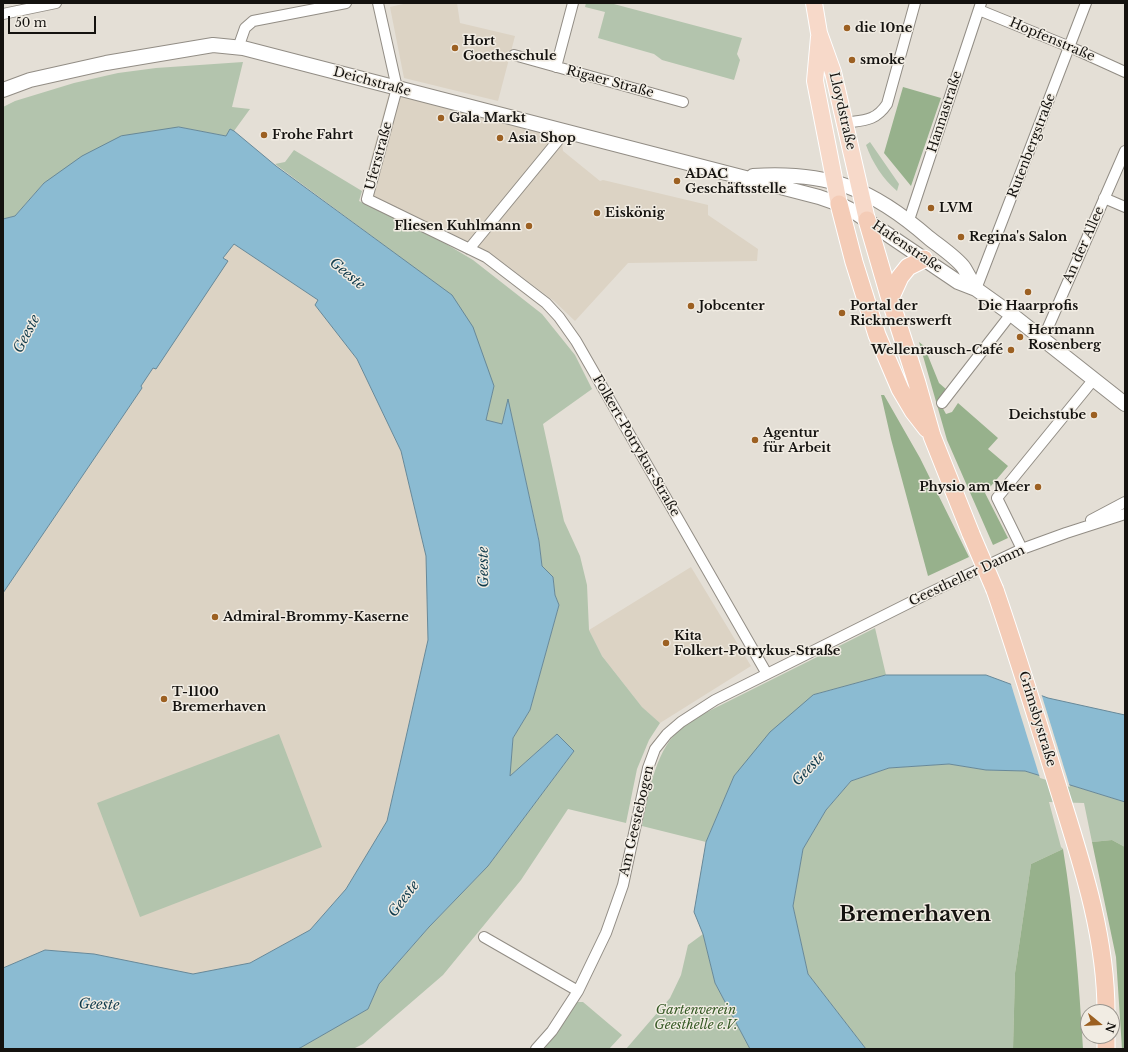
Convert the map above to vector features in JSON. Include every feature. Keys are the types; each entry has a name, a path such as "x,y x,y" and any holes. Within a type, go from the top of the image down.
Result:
{"highway":[{"name":"Grimsbystraße","path":"839,204 854,262 877,335 900,389 913,411 932,436"},
{"name":"Grimsbystraße","path":"867,220 932,436 995,590 1075,843 1091,896 1099,940 1106,1004"},
{"path":"890,298 900,277 908,267 924,259"}],"main road":[{"name":"Lloydstraße","path":"814,3 819,33 831,63 860,190"},
{"name":"Lloydstraße","path":"819,33 815,81 826,130 839,204"},
{"name":"Deichstraße","path":"3,90 30,80 106,63 213,45 238,48 802,192 839,204"},
{"name":"Deichstraße","path":"739,177 772,175 818,178 834,181 860,190"},
{"name":"Hafenstraße","path":"860,190 886,204 909,220 963,267 976,289"},
{"name":"Grimsbystraße","path":"860,190 867,220"},
{"name":"Hafenstraße","path":"839,204 867,220 958,282 976,289 1011,314 1125,404"}],"street":[{"path":"3,14 56,3"},
{"path":"238,48 245,28 252,21 346,3"},
{"path":"378,3 397,88"},
{"path":"556,67 573,3"},
{"path":"844,123 876,117 882,112 887,104 915,3"},
{"name":"Rutenbergstraße","path":"976,289 1086,3"},
{"name":"Hopfenstraße","path":"980,6 1125,72"},
{"name":"Hannastraße","path":"909,220 980,6"},
{"name":"Rigaer Straße","path":"514,55 683,102"},
{"name":"Uferstraße","path":"397,88 367,199 469,249"},
{"path":"469,249 565,132"},
{"name":"An der Allee","path":"1043,339 1125,151"},
{"path":"1104,198 1125,207"},
{"name":"Folkert-Potrykus-Straße","path":"469,249 486,257 546,303 568,329 767,674"},
{"path":"942,403 1011,314"},
{"path":"1022,549 997,498 1094,379"},
{"name":"Geestheller Damm","path":"1066,533 1125,502"},
{"name":"Geestheller Damm","path":"869,623 1022,549 1125,514"},
{"name":"Am Geestebogen","path":"536,1049 552,1031 578,991 606,933 623,885 648,768 655,749 667,734 698,710 869,623"},
{"path":"484,938 578,991"}],"shaded area":[{"name":"Hort Goetheschule","path":"408,3 457,3 460,23 515,36 498,101 404,78 390,7"},
{"path":"389,93 561,135 563,151 600,181 603,180 708,205 708,215 758,249 757,261 628,263 575,321 554,301 493,255 362,191"},
{"name":"Admiral-Brommy-Kaserne","path":"234,244 318,300 315,305 357,359 401,451 426,556 428,640 387,821 346,889 310,930 250,963 193,975 94,954 45,950 3,968 3,593 142,388 141,386 153,367 156,368 227,261 223,258"},
{"name":"Kita Folkert-Potrykus-Straße","path":"691,567 751,666 660,723 642,707 602,656 589,630"}],"green space":[{"path":"586,3 610,3 742,38 737,54 740,60 734,80 662,60 654,54 598,38 605,12 585,7"},
{"path":"243,62 232,107 250,109 234,131 230,129 226,136 179,127 44,183 15,216 3,219 3,107 15,101 74,83 118,73 156,68"},
{"path":"903,87 941,98 911,186 884,153"},
{"path":"870,142 899,184 897,191 883,176 871,158 866,145"},
{"path":"294,150 362,191 359,201 436,238 473,260 542,314 575,355 592,389 543,424 564,521 580,556 587,585 589,630 602,656 642,707 660,723 649,740 637,769 626,823 568,809 521,880 443,975 363,1044 353,1049 297,1049 368,1009 379,984 429,927 488,866 574,751 557,734 509,777 513,738 530,710 559,605 555,595 553,577 542,566 539,540 508,400 502,424 486,420 494,386 451,295 275,164 285,162"},
{"path":"919,342 924,346 939,383 947,390 940,403 946,414 952,412 958,403 998,438 988,449 1008,466 985,493 1008,538 993,545 947,440"},
{"path":"881,395 884,395 920,458 969,557 928,576 891,439"},
{"path":"875,628 886,675 813,695 734,776 706,842 642,826 647,799 660,758 675,734 685,725"},
{"path":"279,734 322,847 140,917 97,803"},
{"path":"949,764 986,770 1025,771 1125,802 1125,847 1112,840 1092,842 1084,803 1049,802 1061,847 1063,849 1031,864 1015,973 1013,1049 866,1049 808,974 793,906 803,849 826,810 851,781 889,768"},
{"path":"1112,840 1125,847 1125,1049 1122,1049 1116,957 1092,842"},
{"path":"1063,849 1076,949 1080,1004 1080,1044 1083,1044 1083,1049 1013,1049 1015,973 1031,864"},
{"name":"Gartenverein Geesthelle e.V.","path":"703,934 715,983 750,1049 626,1049 670,998 681,975 688,945"},
{"path":"575,1002 583,1002 622,1035 609,1049 544,1049 557,1033"}],"water":[{"name":"Geeste","path":"179,127 226,136 230,129 234,131 276,166 452,295 473,327 494,386 486,420 502,424 508,399 539,541 542,566 553,577 555,595 559,605 530,710 513,738 510,776 557,734 574,751 488,866 429,927 379,984 368,1009 300,1048 3,1049 3,968 45,950 94,954 193,974 250,963 310,930 346,889 387,821 428,640 426,556 401,451 357,359 315,305 318,300 234,244 223,258 228,261 156,369 153,368 141,386 142,388 3,593 3,219 15,216 44,183 82,156 121,136"},
{"name":"Geeste","path":"886,675 986,675 1048,698 1125,715 1125,802 1025,771 986,770 949,764 889,768 851,781 826,810 803,849 793,906 808,974 866,1049 750,1049 715,983 703,934 694,912 706,842 734,776 770,732 813,695"}],"pier":[{"path":"1010,681 1041,693 1070,787 1040,778"}],"place":[{"name":"die 10ne","path":"847,28"},
{"name":"Hort Goetheschule","path":"455,48"},
{"name":"smoke","path":"852,60"},
{"name":"Gala Markt","path":"441,118"},
{"name":"Frohe Fahrt","path":"264,135"},
{"name":"Asia Shop","path":"500,138"},
{"name":"ADAC Geschäftsstelle","path":"677,181"},
{"name":"LVM","path":"931,208"},
{"name":"Eiskönig","path":"597,213"},
{"name":"Fliesen Kuhlmann","path":"529,226"},
{"name":"Regina's Salon","path":"961,237"},
{"name":"Die Haarprofis","path":"1028,292"},
{"name":"Jobcenter","path":"691,306"},
{"name":"Portal der Rickmerswerft","path":"842,313"},
{"name":"Hermann Rosenberg","path":"1020,337"},
{"name":"Wellenrausch-Café","path":"1011,350"},
{"name":"Deichstube","path":"1094,415"},
{"name":"Agentur für Arbeit","path":"755,440"},
{"name":"Physio am Meer","path":"1038,487"},
{"name":"Admiral-Brommy-Kaserne","path":"215,617"},
{"name":"Kita Folkert-Potrykus-Straße","path":"666,643"},
{"name":"T-1100 Bremerhaven","path":"164,699"}],"district":[{"name":"Bremerhaven","path":"915,915"}]}
